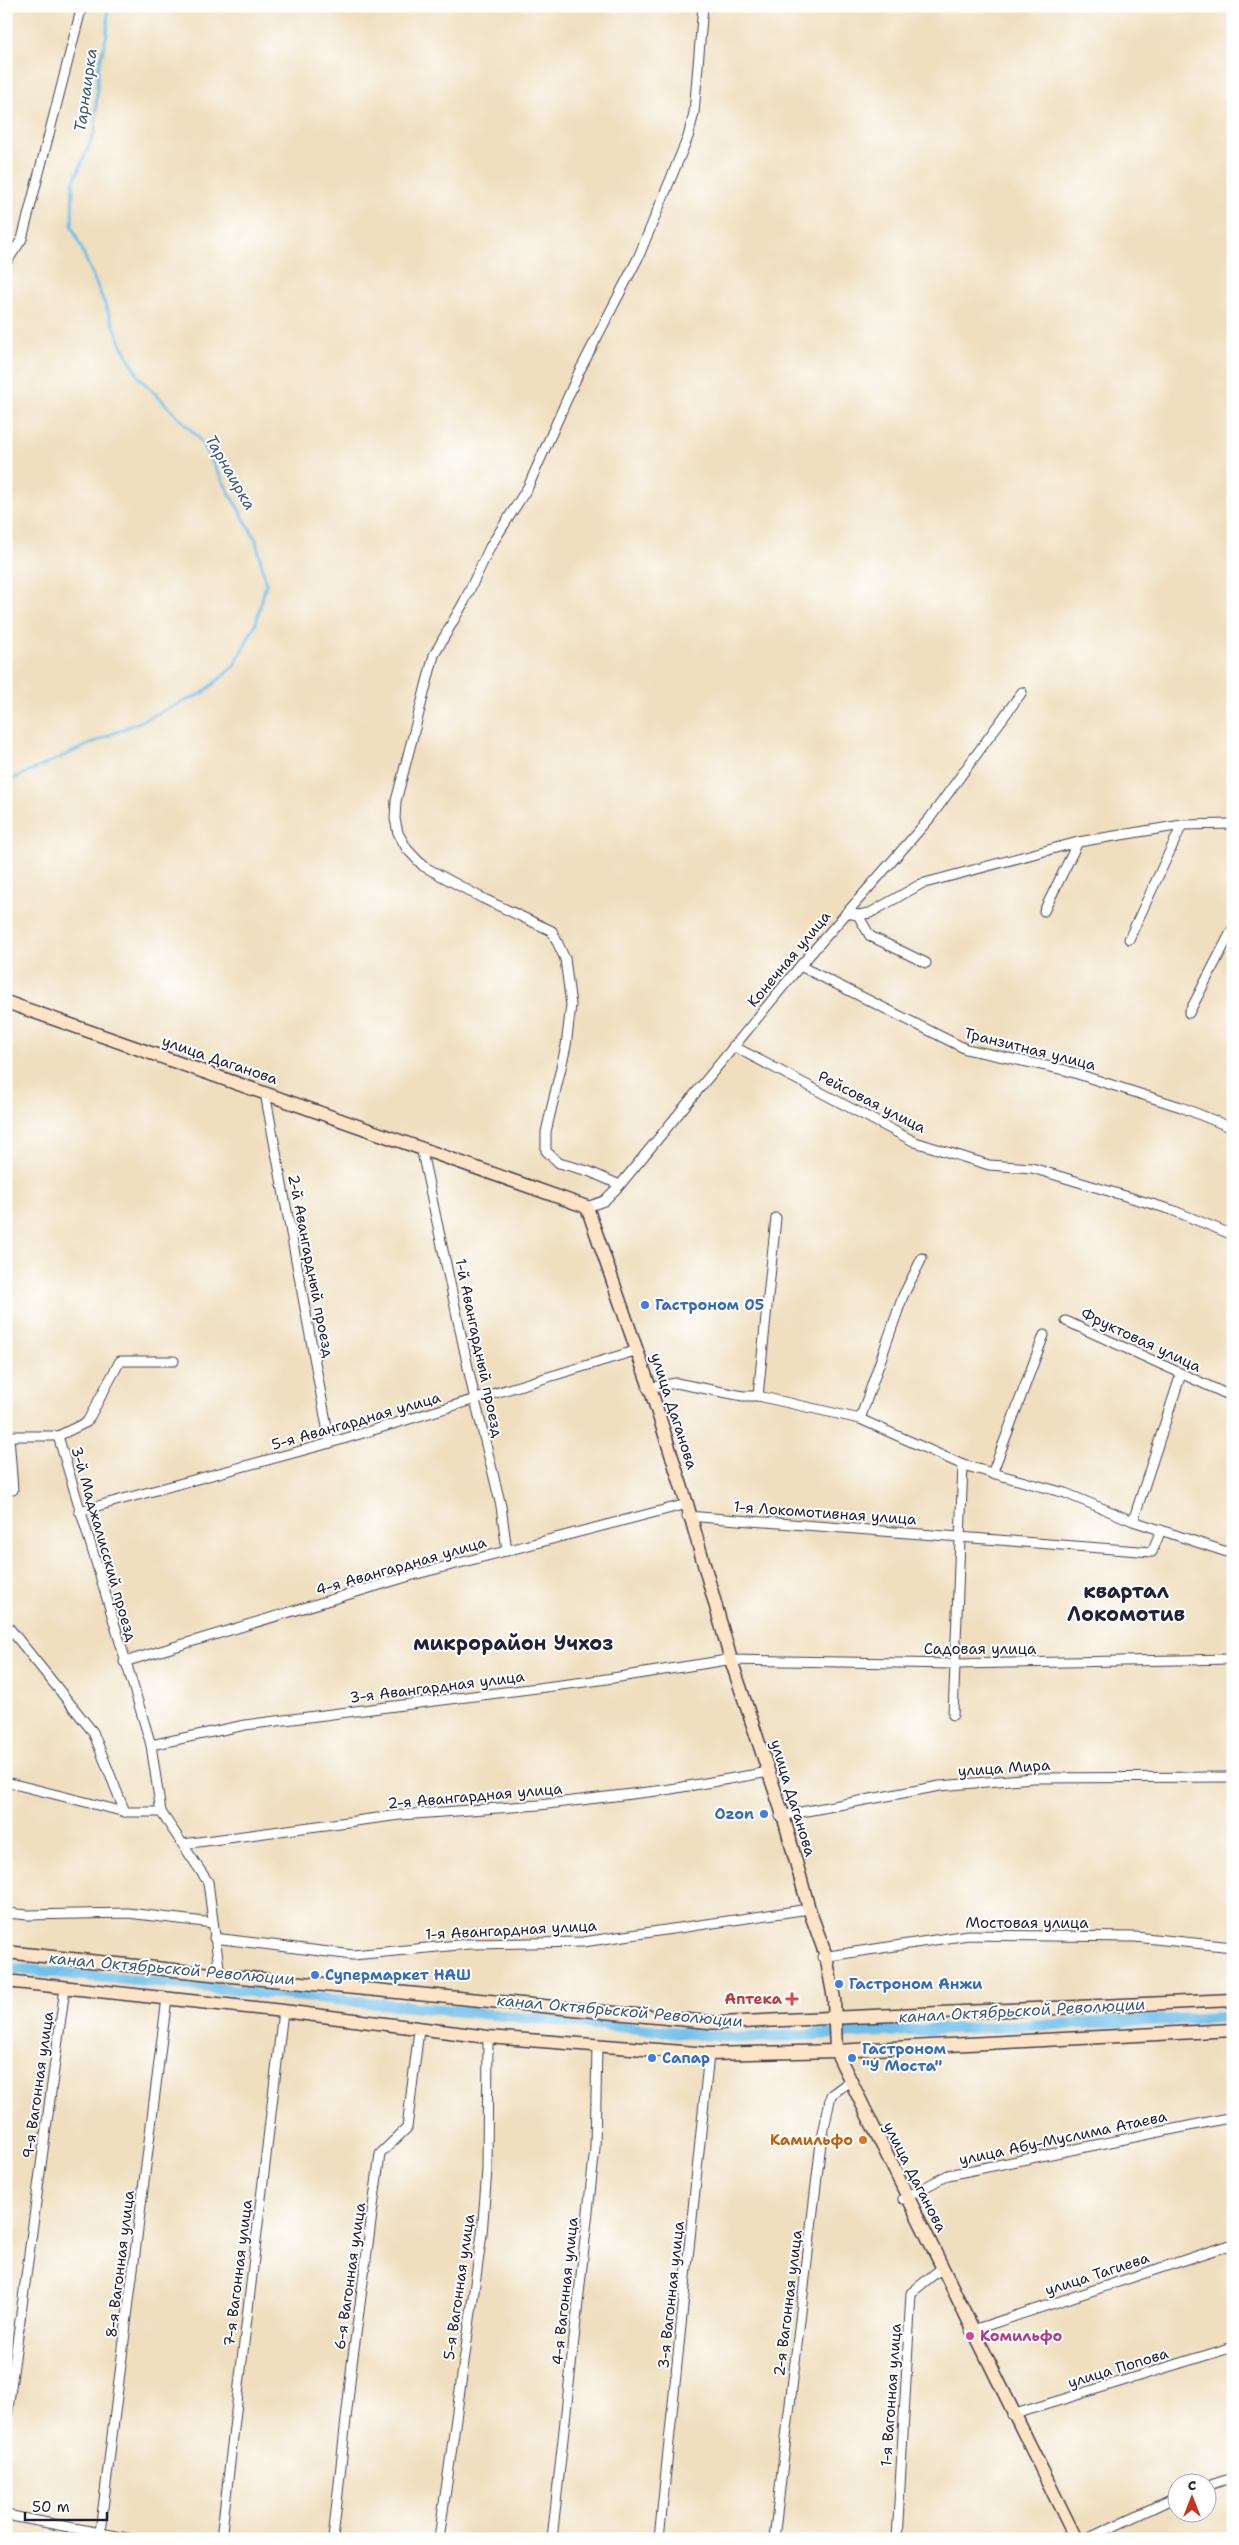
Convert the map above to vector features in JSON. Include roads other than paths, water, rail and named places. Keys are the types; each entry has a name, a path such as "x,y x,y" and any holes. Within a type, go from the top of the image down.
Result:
{"main road":[{"name":"улица Даганова","path":"6,1002 586,1208 649,1388 687,1510 729,1660 782,1815 807,1909 824,1957 834,1999 831,2017 832,2051 1075,2539"},
{"name":"улица Даганова","path":"6,1006 266,1095"},
{"path":"6,1952 220,1975 719,2023 1233,2000"},
{"path":"6,1982 283,2011 488,2038 709,2054 832,2051 1233,2030"}],"street":[{"path":"6,263 22,239 82,6"},
{"path":"620,1185 588,1171 559,1164 546,1151 546,1132 566,1046 571,1005 565,959 552,931 423,866 407,849 398,833 395,818 401,777 434,655 464,602 490,547 528,487 579,372 638,258 688,137 694,113 703,6"},
{"path":"846,913 930,818 1022,692"},
{"name":"Конечная улица","path":"586,1208 604,1201 620,1185 800,966 846,913 858,915 870,913 921,884 1078,842 1182,825 1233,824"},
{"path":"1129,939 1182,825"},
{"path":"1044,911 1078,842"},
{"path":"858,915 870,936 926,963"},
{"path":"1189,1013 1233,928"},
{"name":"Транзитная улица","path":"800,966 966,1049 1065,1070 1182,1107 1230,1127 1233,1125"},
{"name":"Рейсовая улица","path":"734,1046 915,1142 989,1165 1032,1168 1050,1173 1172,1210 1233,1236"},
{"name":"2-й Авангардный проезд","path":"266,1095 330,1443"},
{"name":"1-й Авангардный проезд","path":"422,1150 475,1400 501,1506 507,1551"},
{"path":"758,1396 776,1218"},
{"path":"860,1419 903,1296 922,1258"},
{"name":"Фруктовая улица","path":"1066,1321 1233,1397"},
{"path":"992,1474 1044,1335"},
{"name":"5-я Авангардная улица","path":"79,1511 330,1443 636,1351"},
{"name":"3-й Маджалисский проезд","path":"160,1812 151,1745 124,1662 58,1436 87,1422 120,1361 174,1361"},
{"path":"1133,1521 1181,1374"},
{"path":"649,1388 676,1383 742,1396 758,1396 860,1419 963,1465 1065,1493 1133,1521 1233,1554"},
{"path":"13,1490 9,1436 58,1436"},
{"path":"953,1715 963,1465"},
{"name":"1-я Локомотивная улица","path":"687,1510 1152,1552 1160,1530"},
{"name":"4-я Авангардная улица","path":"124,1662 413,1575 507,1551 687,1510"},
{"path":"6,1624 93,1732 125,1812"},
{"name":"Садовая улица","path":"729,1660 955,1664 1233,1659"},
{"name":"3-я Авангардная улица","path":"151,1745 245,1725 600,1680 729,1660"},
{"name":"2-я Авангардная улица","path":"183,1844 400,1815 539,1805 646,1793 768,1773"},
{"name":"улица Мира","path":"782,1815 940,1786 1032,1778 1233,1777"},
{"path":"6,1782 125,1812 160,1812 208,1882 220,1975"},
{"name":"1-я Авангардная улица","path":"214,1938 353,1955 469,1944 583,1942 807,1909"},
{"path":"6,1913 28,1915 128,1913 213,1922"},
{"name":"Мостовая улица","path":"824,1957 968,1935 1134,1937 1233,1947"},
{"name":"9-я Вагонная улица","path":"6,2424 65,1988"},
{"name":"8-я Вагонная улица","path":"101,2536 168,1998"},
{"name":"7-я Вагонная улица","path":"220,2539 283,2011"},
{"name":"6-я Вагонная улица","path":"333,2539 352,2364 380,2154 407,2128 419,2030"},
{"name":"5-я Вагонная улица","path":"438,2539 482,2234 487,2170 488,2038"},
{"name":"4-я Вагонная улица","path":"552,2539 595,2148 597,2046"},
{"name":"3-я Вагонная улица","path":"659,2539 709,2054"},
{"name":"2-я Вагонная улица","path":"774,2539 821,2143 831,2094 848,2083"},
{"name":"улица Абу-Муслима Атаева","path":"904,2197 948,2175 1233,2117"},
{"name":"улица Тагиева","path":"971,2331 1233,2244"},
{"name":"1-я Вагонная улица","path":"897,2539 911,2293 941,2269"},
{"name":"улица Попова","path":"1014,2414 1233,2347"},
{"path":"1216,2483 1233,2477"},
{"path":"1087,2539 1166,2502"},
{"path":"6,2515 101,2536 132,2539"}],"waterway":[{"name":"Тарнаирка","path":"6,782 203,693 234,666 256,623 266,584 256,540 198,437 139,377 122,345 72,226 73,183 95,132 98,70 107,34 108,6"},
{"name":"канал Октябрьской Революции","path":"6,1968 738,2038 1233,2017"}],"place":[{"name":"Гастроном 05","path":"645,1305"},
{"name":"Ozon","path":"764,1814"},
{"name":"Супермаркет НАШ","path":"315,1975"},
{"name":"Гастроном Анжи","path":"839,1984"},
{"name":"Аптека","path":"792,1999"},
{"name":"Сапар","path":"652,2058"},
{"name":"Гастроном \"У Моста\"","path":"852,2058"},
{"name":"Камильфо","path":"863,2140"},
{"name":"Комильфо","path":"970,2336"}],"district":[{"name":"квартал Локомотив","path":"1126,1602"},
{"name":"микрорайон Учхоз","path":"513,1643"}]}
